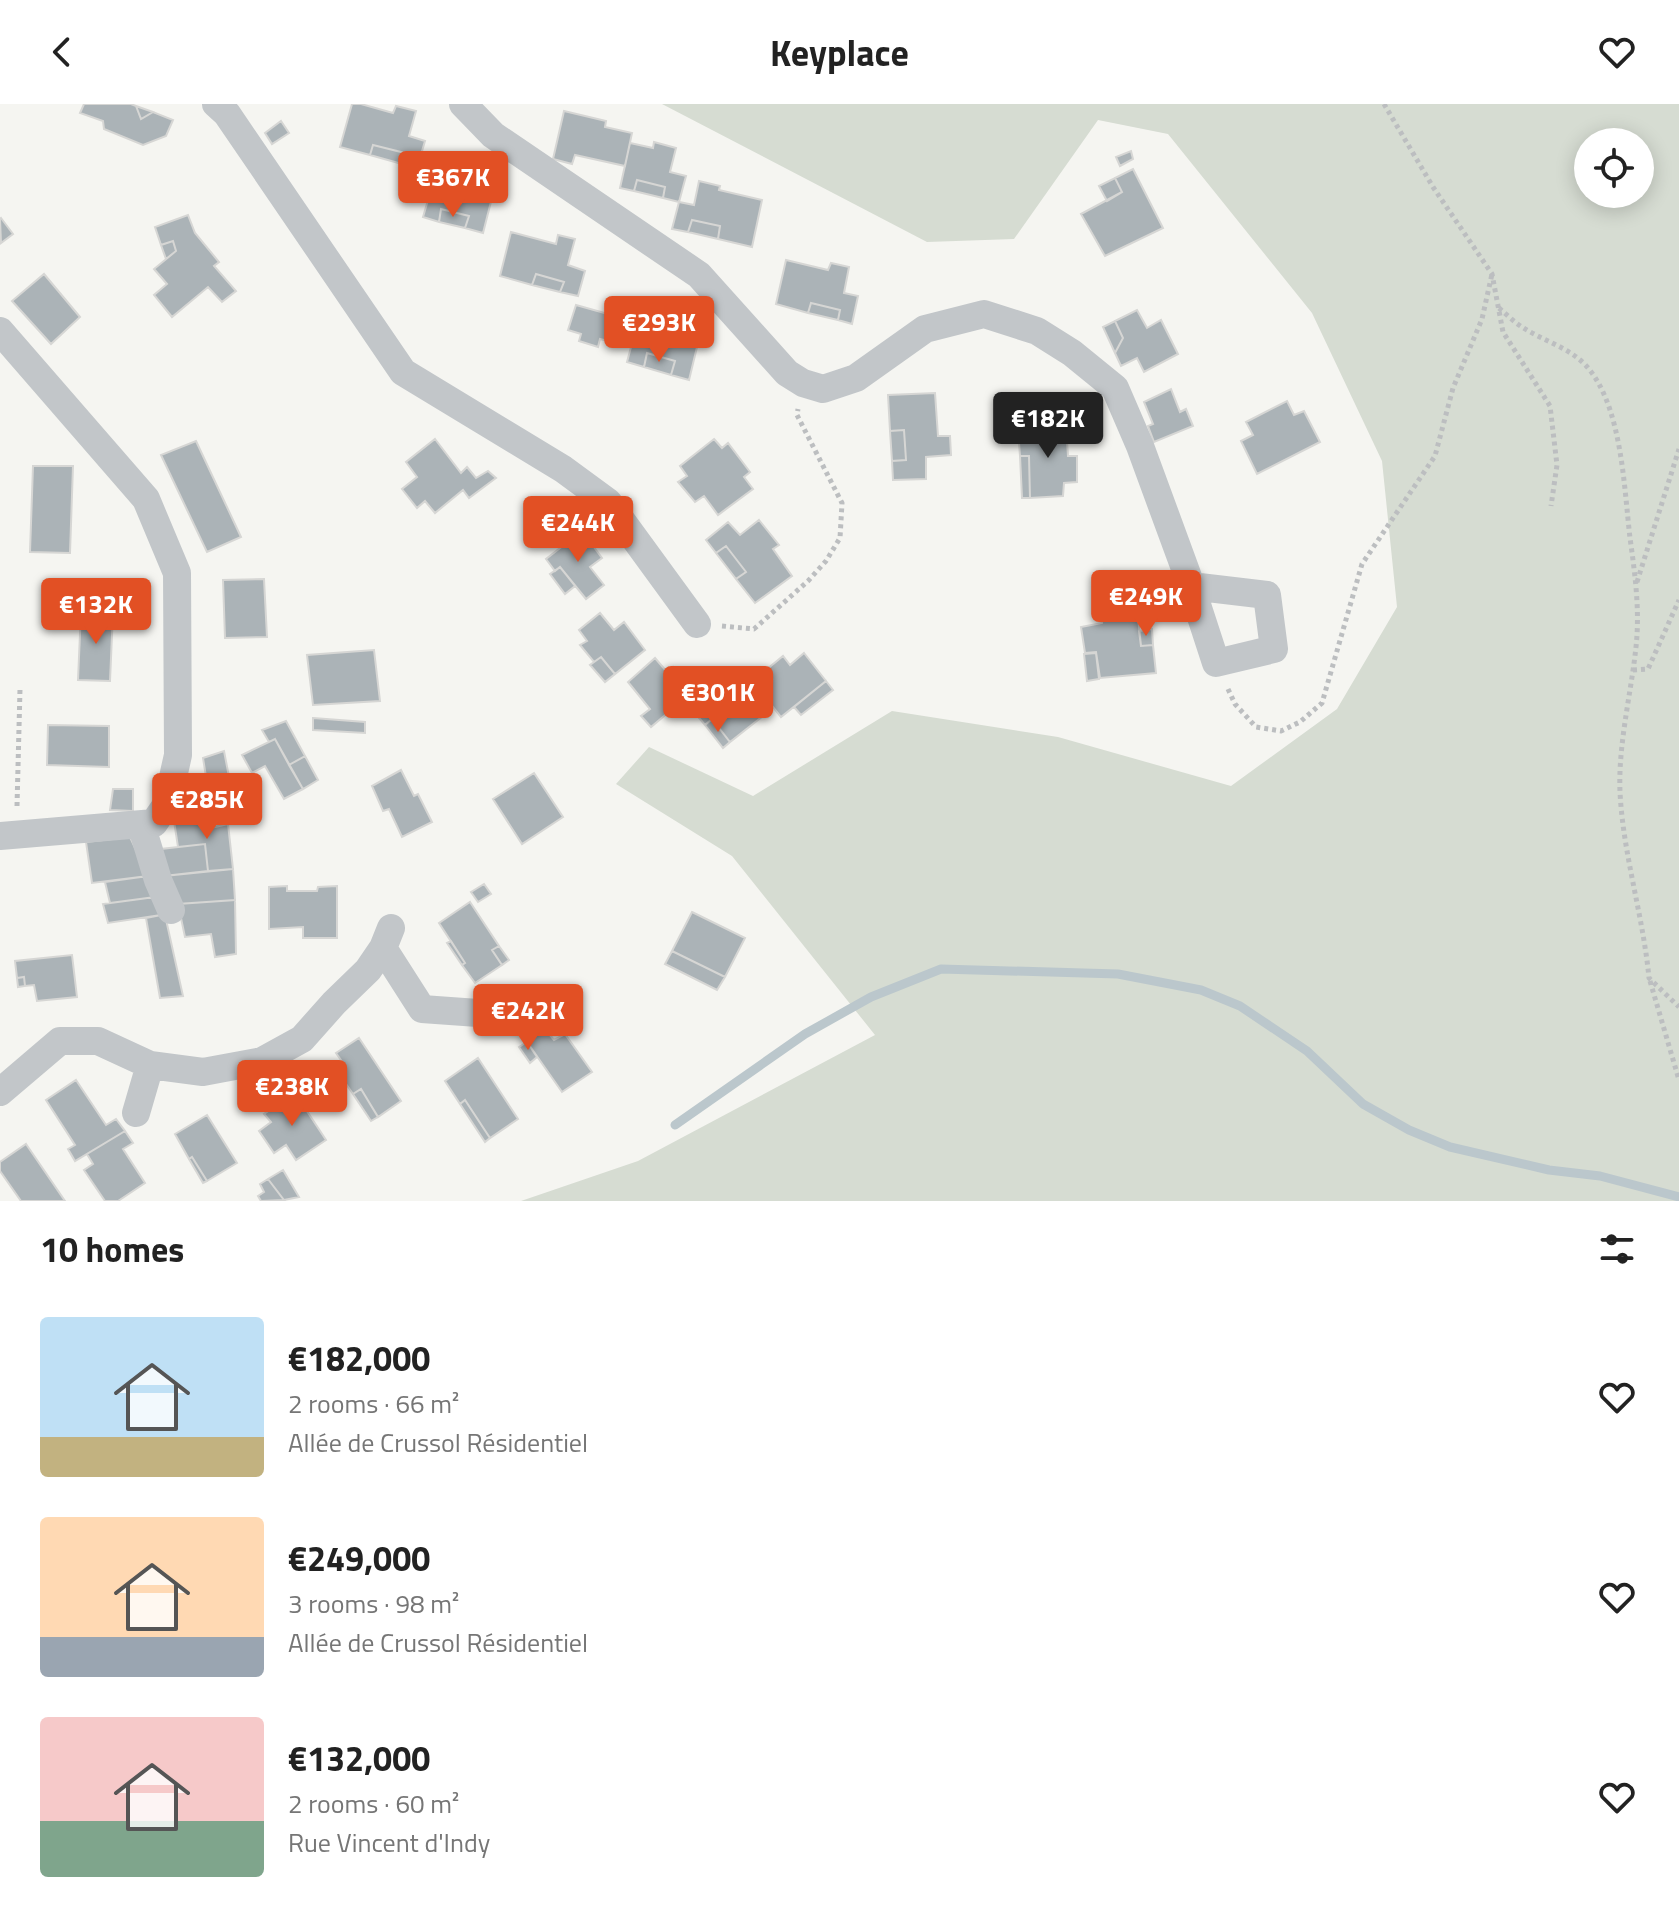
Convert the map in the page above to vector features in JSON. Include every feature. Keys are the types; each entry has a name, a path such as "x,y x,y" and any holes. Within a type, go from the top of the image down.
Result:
{"street":[{"path":"216,104 227,114 403,372 563,469 608,502 697,624"},
{"path":"463,104 493,135 699,275 787,373 803,383 823,389 856,378 925,329 984,314 1037,331 1072,353 1115,388 1140,446 1216,663 1274,649 1267,595 1191,586"},
{"path":"0,331 146,499 177,573 178,755 167,804 154,823 8,835"},
{"path":"141,824 171,910"},
{"path":"0,1092 60,1041 98,1041 150,1065 203,1072 262,1061 302,1039 368,970 387,938 422,1009 478,1013"},
{"path":"136,1113 150,1065"}],"path":[{"path":"1384,104 1433,187 1492,274 1503,332 1550,406 1557,465 1551,506"},
{"path":"1216,663 1235,704 1256,727 1281,731 1300,722 1322,703 1362,564 1435,456 1453,388 1482,319 1492,274"},
{"path":"1499,308 1523,327 1556,343 1588,368 1611,411 1622,465 1637,583 1636,644 1620,790 1630,864 1645,935 1649,978 1679,1080"},
{"path":"697,624 754,629 808,581 826,561 840,538 842,503 797,415 803,383"},
{"path":"1637,583 1679,449"},
{"path":"1633,670 1648,669 1679,600"},
{"path":"8,835 20,689"},
{"path":"1649,978 1679,1007"}],"shaded area":[{"path":"662,104 1679,104 1679,1201 521,1201 638,1161 875,1035 732,856 616,784 649,747 753,796 892,711 1058,737 1231,786 1337,709 1397,607 1382,461 1312,313 1168,134 1098,120 1014,239 927,242"}],"building":[{"path":"84,104 131,104 136,106 141,119 153,112 173,120 166,136 143,145 104,129 103,121 80,113"},
{"path":"352,104 393,113 396,106 416,111 409,136 425,141 417,168 402,164 405,153 373,145 370,155 340,147"},
{"path":"136,106 153,112 141,119"},
{"path":"564,111 606,121 605,127 632,133 625,166 575,155 572,164 553,159"},
{"path":"281,121 289,133 272,144 265,133"},
{"path":"654,142 676,148 670,172 686,176 679,202 663,198 665,187 637,180 634,191 620,188 630,143 653,148"},
{"path":"373,145 405,153 402,164 370,155"},
{"path":"1131,151 1133,159 1120,166 1116,157"},
{"path":"456,156 473,161 468,179 495,186 483,233 465,228 469,216 441,209 439,222 423,217 436,173 450,176"},
{"path":"1133,169 1163,228 1105,256 1081,214 1122,192 1115,178"},
{"path":"1115,178 1122,192 1107,201 1099,186"},
{"path":"637,180 665,187 663,198 634,191"},
{"path":"699,181 720,186 719,190 762,200 752,247 718,239 720,226 692,220 688,232 672,229 679,202 694,205"},
{"path":"441,209 469,216 465,228 439,222"},
{"path":"188,215 195,233 219,262 214,266 236,291 222,302 208,287 172,317 154,295 167,284 154,269 176,251 173,241 161,245 155,227"},
{"path":"0,219 13,234 1,243"},
{"path":"692,220 720,226 718,239 688,232"},
{"path":"511,232 556,244 558,235 575,239 568,265 585,271 578,296 560,292 564,282 536,274 532,285 500,276"},
{"path":"173,241 176,251 166,259 161,245"},
{"path":"786,260 828,270 831,263 849,267 844,293 858,296 852,324 838,320 840,310 811,303 808,313 776,304"},
{"path":"44,274 80,317 51,344 12,301"},
{"path":"536,274 564,282 560,292 532,285"},
{"path":"611,302 641,310 631,347 600,339 598,347 579,341 581,334 568,330 576,305 608,314"},
{"path":"811,303 840,310 838,320 808,313"},
{"path":"1137,310 1147,328 1161,320 1178,354 1144,372 1137,358 1121,366 1115,353 1123,338 1115,321"},
{"path":"656,320 684,327 680,339 698,343 689,380 671,375 675,361 647,353 644,367 627,362 635,332 650,336"},
{"path":"1115,321 1123,338 1115,353 1103,327"},
{"path":"647,353 675,361 671,375 644,367"},
{"path":"1171,389 1180,412 1186,409 1193,426 1154,442 1148,426 1153,424 1144,402"},
{"path":"935,393 938,436 950,436 951,455 926,457 926,479 893,480 892,461 906,460 904,430 890,431 888,395"},
{"path":"1287,401 1294,415 1304,411 1320,442 1257,474 1241,441 1253,435 1246,422"},
{"path":"1066,425 1068,456 1077,456 1077,482 1064,483 1063,496 1030,498 1029,456 1020,456 1018,429"},
{"path":"904,430 906,460 892,461 890,431"},
{"path":"435,439 461,473 467,467 476,478 488,471 496,478 469,498 463,490 435,513 425,501 417,508 402,489 417,477 406,462"},
{"path":"714,439 722,448 728,443 750,472 744,477 753,489 718,515 704,496 695,502 678,482 687,476 680,466"},
{"path":"196,441 241,537 207,552 161,455"},
{"path":"1020,456 1029,456 1030,498 1022,498"},
{"path":"33,466 73,466 70,553 30,552"},
{"path":"759,520 779,545 773,549 792,576 755,603 736,579 746,572 726,546 716,553 706,540 728,522 740,535"},
{"path":"582,531 602,558 590,567 604,585 586,599 560,567 555,571 546,559"},
{"path":"726,546 746,572 736,579 716,553"},
{"path":"560,567 575,586 565,594 550,574"},
{"path":"264,579 267,637 225,638 223,580"},
{"path":"1136,598 1141,646 1153,645 1156,673 1100,678 1096,652 1085,653 1081,627 1102,623 1101,603"},
{"path":"81,611 113,612 110,681 78,680"},
{"path":"600,613 614,630 624,622 645,650 615,674 601,657 594,662 580,645 587,641 579,630"},
{"path":"1152,629 1153,645 1141,646 1139,631"},
{"path":"374,650 380,701 313,705 307,655"},
{"path":"804,653 826,681 781,717 758,688 772,679 766,670 783,656 790,665"},
{"path":"1096,653 1099,679 1087,681 1084,654"},
{"path":"601,657 615,674 605,682 590,665"},
{"path":"655,658 667,672 673,667 681,677 683,674 696,689 651,727 641,716 650,709 628,682"},
{"path":"717,673 725,685 729,681 742,697 738,701 744,708 752,701 763,716 730,742 712,719 705,725 684,700"},
{"path":"826,681 833,690 801,715 794,707"},
{"path":"746,694 752,701 744,708 738,701"},
{"path":"313,718 365,722 365,733 313,730"},
{"path":"712,719 730,742 723,748 705,725"},
{"path":"286,721 305,756 289,765 275,739 269,742 262,730"},
{"path":"48,725 109,726 109,767 47,765"},
{"path":"275,739 303,789 284,799 265,766 252,773 242,755"},
{"path":"224,751 230,782 208,789 203,758"},
{"path":"305,756 318,780 303,789 289,765"},
{"path":"401,770 432,822 402,837 389,809 383,811 372,786"},
{"path":"534,773 563,817 522,844 493,799"},
{"path":"113,789 133,789 133,811 110,810"},
{"path":"213,818 215,827 228,824 233,869 208,871 205,844 178,847 174,821"},
{"path":"130,837 148,876 92,883 86,842"},
{"path":"205,844 208,871 164,876 161,849"},
{"path":"233,869 235,900 178,904 164,876"},
{"path":"148,876 155,897 110,903 105,882"},
{"path":"484,884 491,894 478,902 471,892"},
{"path":"287,886 287,891 317,891 318,887 337,886 337,938 303,938 303,927 269,929 269,887"},
{"path":"155,897 161,915 108,923 103,904"},
{"path":"235,900 236,954 215,957 211,934 185,937 178,904"},
{"path":"470,902 499,946 492,950 502,965 475,983 439,923"},
{"path":"692,912 745,938 725,977 672,951"},
{"path":"165,915 183,996 160,998 146,918"},
{"path":"451,941 465,963 462,965 447,943"},
{"path":"499,946 509,960 502,965 492,950"},
{"path":"672,951 725,977 717,990 665,964"},
{"path":"72,955 77,997 37,1001 34,985 25,986 24,977 17,978 15,961"},
{"path":"24,977 25,986 18,987 17,978"},
{"path":"545,1029 554,1040 565,1034 592,1072 562,1092 527,1042"},
{"path":"359,1038 401,1101 378,1117 361,1089 353,1094 335,1068 343,1063 336,1053"},
{"path":"527,1042 537,1057 530,1063 519,1047"},
{"path":"478,1058 518,1119 490,1138 465,1100 460,1104 445,1081"},
{"path":"76,1080 106,1125 116,1119 125,1131 75,1161 68,1149 75,1145 46,1100"},
{"path":"361,1089 378,1117 371,1121 353,1094"},
{"path":"295,1093 326,1140 296,1160 286,1145 274,1153 259,1131 271,1122 264,1114"},
{"path":"465,1100 490,1138 485,1142 460,1104"},
{"path":"207,1115 237,1163 207,1181 192,1157 189,1159 175,1134"},
{"path":"125,1131 133,1143 123,1149 145,1183 118,1201 105,1201 84,1170 93,1164 87,1154"},
{"path":"26,1144 65,1201 21,1201 0,1171 0,1162"},
{"path":"192,1157 207,1181 203,1183 189,1159"},
{"path":"283,1170 299,1197 284,1200 268,1179"},
{"path":"268,1179 284,1200 261,1201 258,1196 264,1192 260,1184"}],"waterway":[{"path":"675,1125 805,1034 871,997 941,969 1118,974 1201,990 1240,1006 1307,1051 1363,1104 1409,1130 1450,1147 1549,1170 1600,1176 1679,1197"}]}
